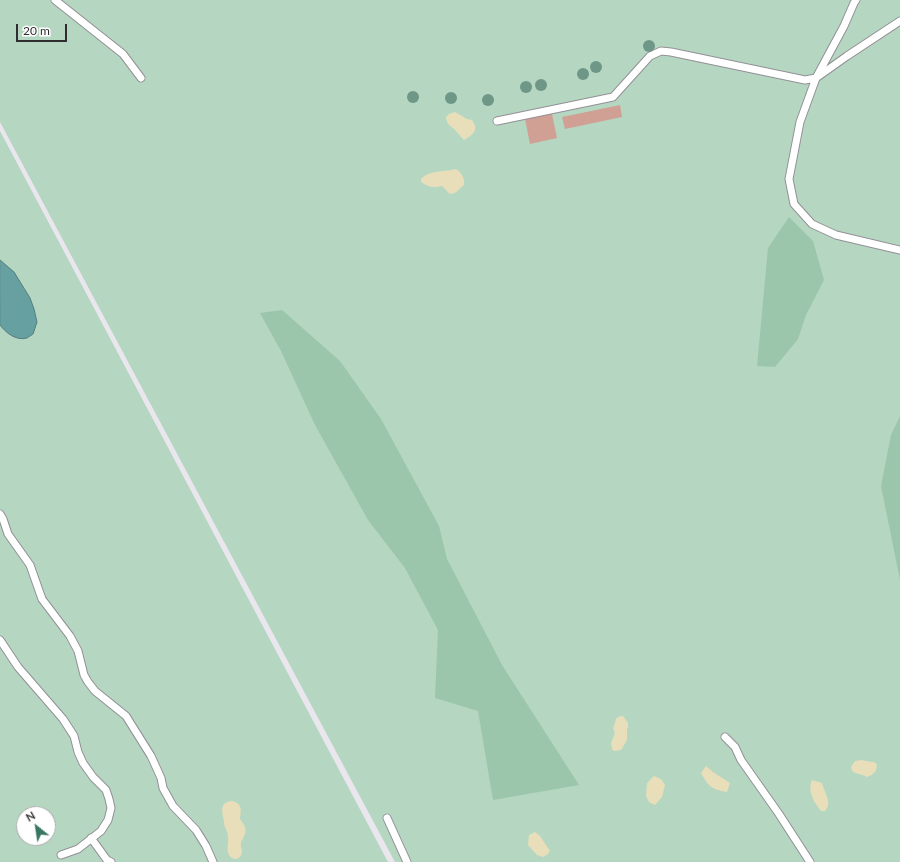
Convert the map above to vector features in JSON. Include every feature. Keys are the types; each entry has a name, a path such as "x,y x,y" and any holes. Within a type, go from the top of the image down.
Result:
{"lane":[{"path":"54,0 124,54 141,78"},
{"path":"853,1 844,26 816,78 800,122 789,179 794,204 812,224 836,235 900,250"},
{"path":"497,121 613,97 650,56 661,51 805,80 816,78 900,21"},
{"path":"0,514 4,519 8,534 30,565 42,599 70,636 78,651 84,675 88,682 94,691 126,716 151,756 161,778 163,788 173,806 196,830 206,846 213,862"},
{"path":"0,640 18,667 63,719 74,736 78,752 83,763 93,777 106,790 109,799 111,808 108,820 101,831 78,849 61,855"},
{"path":"725,737 735,747 741,760 779,814 810,862"},
{"path":"387,818 407,862"},
{"path":"91,838 107,860 111,862"}],"green space":[{"path":"0,0 900,0 900,862 395,862 0,122"},
{"path":"0,131 388,862 0,862"},
{"path":"789,217 813,241 824,280 806,315 798,339 775,367 757,366 768,248"},
{"path":"282,310 340,361 381,419 439,526 447,559 502,665 579,785 493,800 478,711 435,698 438,630 405,568 368,520 315,425 281,351 260,313"},
{"path":"900,416 900,580 881,486 891,435"}],"sand":[{"path":"455,112 467,119 472,120 475,126 473,134 464,140 447,122 446,117"},
{"path":"456,169 460,172 464,180 464,185 455,193 450,194 442,186 431,187 421,182 421,179 428,174"},
{"path":"623,716 628,723 627,740 621,750 614,751 611,743 615,733 613,728 616,719"},
{"path":"862,760 876,763 877,766 875,772 867,777 852,771 851,767 855,761"},
{"path":"706,766 730,783 727,792 711,787 706,781 701,773"},
{"path":"654,776 661,779 665,785 662,797 655,805 649,802 646,796 647,783"},
{"path":"812,780 822,783 828,801 825,811 821,811 812,796 810,788"},
{"path":"232,801 236,802 240,806 240,819 246,829 241,842 242,853 237,859 232,858 228,853 228,835 224,826 222,811 225,803"},
{"path":"535,832 540,836 550,851 543,857 537,855 528,845 529,835"}],"water":[{"path":"0,260 14,272 30,298 34,309 37,322 33,334 27,338 23,339 12,336 0,325"}],"building":[{"path":"620,105 622,117 565,129 562,117"},
{"path":"552,114 557,138 530,144 525,119"}]}
